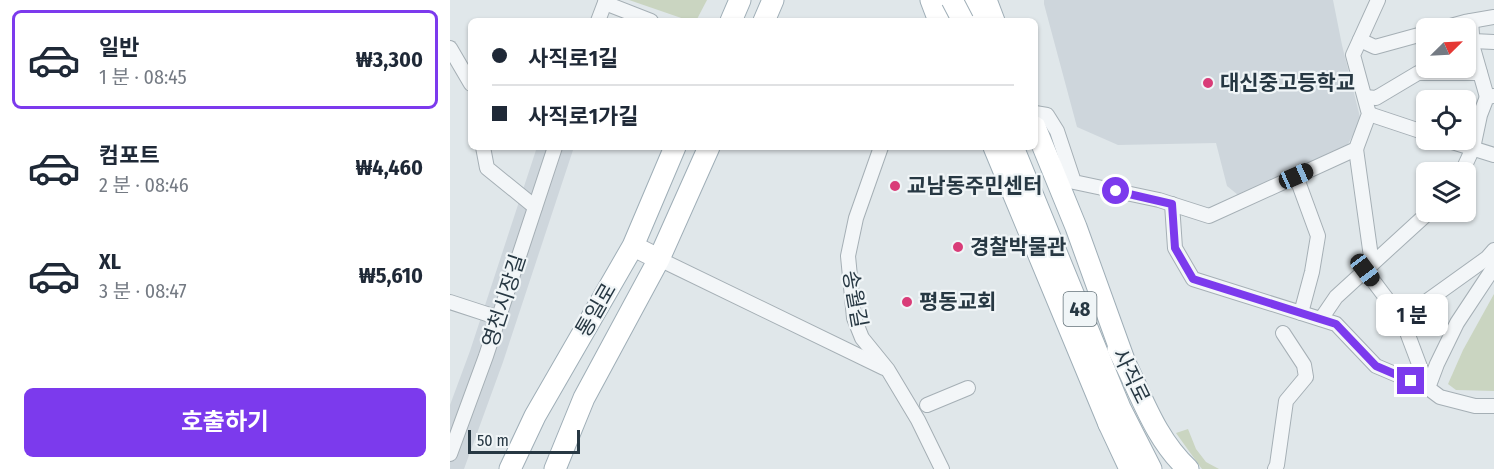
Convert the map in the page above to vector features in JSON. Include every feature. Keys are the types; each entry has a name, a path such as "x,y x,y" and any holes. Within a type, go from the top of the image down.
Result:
{"main road":[{"path":"731,18 740,0"},
{"path":"765,18 773,0"},
{"path":"931,0 938,18"},
{"path":"954,0 962,18"},
{"path":"968,0 976,18"},
{"path":"1038,134 1076,227 1124,360"},
{"name":"통일로","path":"510,469 535,416 633,246 674,150"},
{"name":"통일로","path":"555,469 584,398 659,259 708,150"},
{"path":"995,150 1109,424"},
{"name":"사직로","path":"1014,150 1120,408 1151,469"},
{"name":"사직로","path":"1030,150 1114,371 1143,436 1164,469"},
{"path":"633,246 659,259"},
{"name":"사직로","path":"1080,278 1164,442 1188,469"},
{"name":"사직로","path":"1076,299 1109,424 1130,469"}],"street":[{"path":"927,18 931,0"},
{"path":"941,18 954,0"},
{"path":"1378,0 1353,55 1370,114 1356,149 1369,267 1402,319 1428,388"},
{"path":"599,18 606,2 644,18"},
{"path":"1476,20 1494,17"},
{"path":"1360,40 1375,47 1416,36"},
{"path":"1476,41 1494,42"},
{"path":"450,48 468,77"},
{"path":"1476,59 1491,97 1480,115 1476,134"},
{"path":"1365,97 1376,98 1418,73 1480,73"},
{"path":"1038,114 1047,115 1058,131 1074,182 1159,200 1209,216 1356,149"},
{"path":"1370,114 1416,130"},
{"path":"1476,149 1494,155"},
{"path":"484,150 487,168 535,207"},
{"name":"영천시장길","path":"450,454 454,432 499,318 554,150"},
{"name":"송월길","path":"880,150 856,218 848,255 854,318 862,338 888,370 918,420 942,469"},
{"path":"1296,176 1318,236 1312,272 1301,313"},
{"path":"1172,204 1175,248 1193,279 1336,324 1376,366 1428,388 1440,397 1475,406 1494,406"},
{"path":"1321,319 1336,297 1419,222"},
{"path":"1402,319 1487,258 1494,250"},
{"path":"659,259 888,370"},
{"path":"1428,388 1457,323 1494,267"},
{"path":"450,302 499,318"},
{"path":"1275,469 1286,401 1306,377 1304,366 1283,333"},
{"path":"927,405 968,388"}],"shaded area":[{"name":"대신중고등학교","path":"1044,0 1333,0 1361,121 1344,151 1243,199 1227,186 1216,143 1118,145 1077,127"},
{"path":"536,150 573,150 503,362 464,469 450,469 450,405"}],"green space":[{"path":"629,0 707,0 698,18 681,18"},
{"path":"1494,294 1494,391 1456,390 1448,384 1463,350"},
{"path":"1188,429 1196,449 1206,462 1219,469 1202,469 1176,433"}],"place":[{"name":"대신중고등학교","path":"1208,83"},
{"name":"교남동주민센터","path":"895,186"},
{"name":"경찰박물관","path":"958,247"},
{"name":"평동교회","path":"907,302"}],"route":[{"path":"1116,191 1172,204 1175,248 1193,279 1336,324 1376,366 1411,381"}]}
